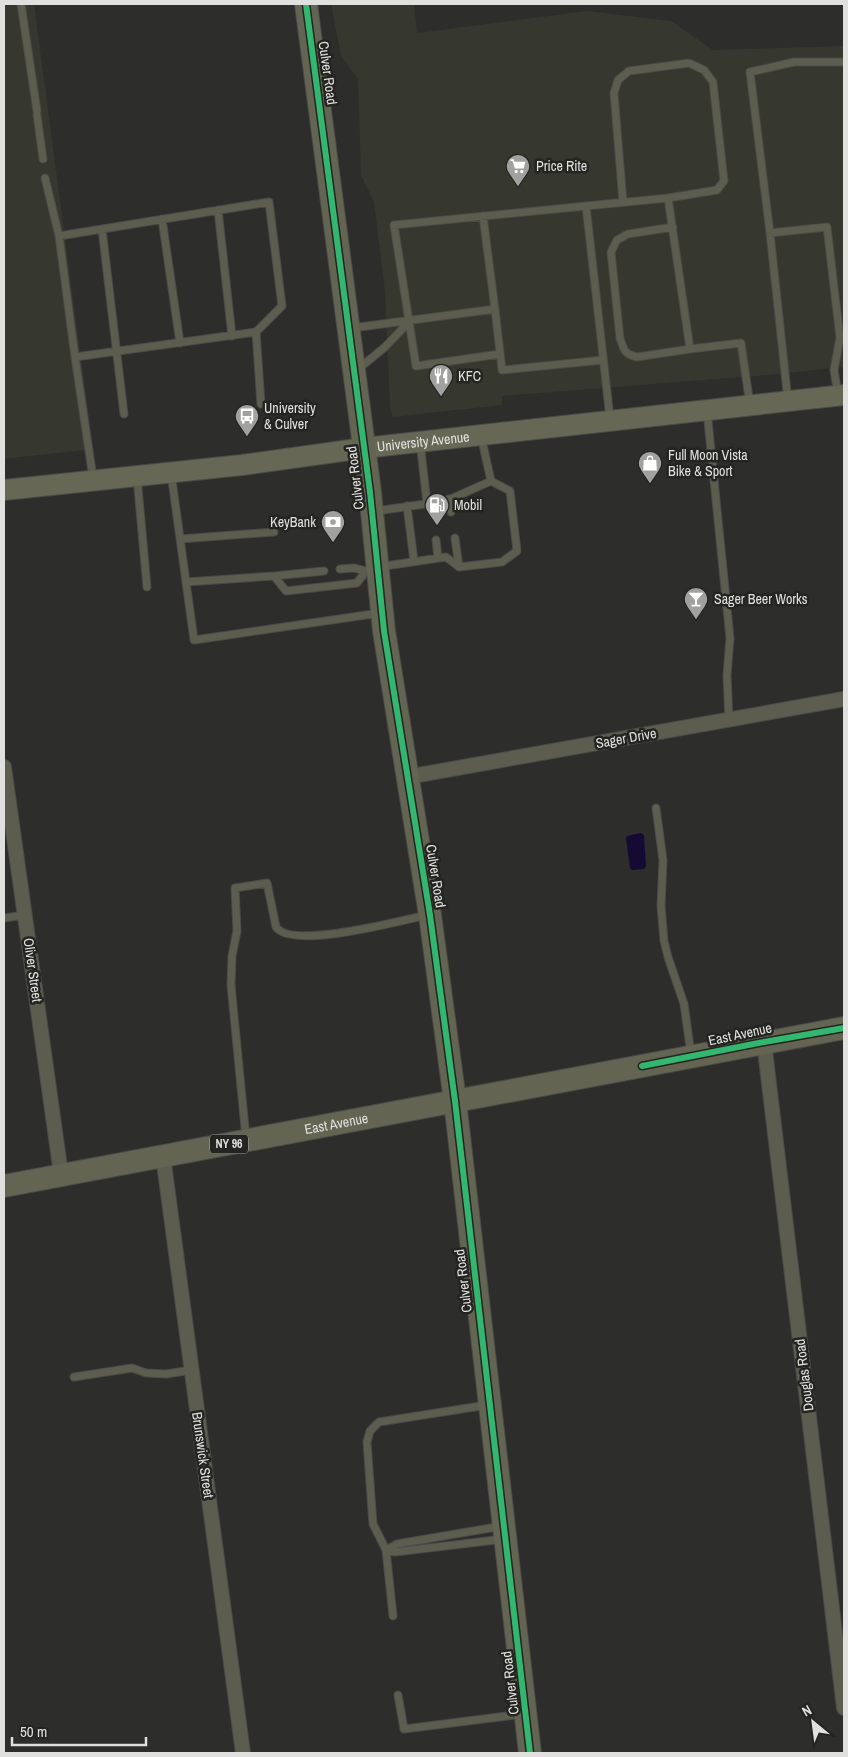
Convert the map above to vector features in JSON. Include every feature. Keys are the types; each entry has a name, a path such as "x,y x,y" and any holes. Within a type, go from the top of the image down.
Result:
{"main road":[{"name":"Culver Road","path":"306,4 372,512 372,569 382,612 430,915 455,1101 530,1753"},
{"name":"University Avenue","path":"4,490 171,473 364,448 841,395"},
{"name":"East Avenue","path":"4,1186 844,1028"}],"street":[{"name":"Sager Drive","path":"407,778 844,699"},
{"name":"Oliver Street","path":"4,767 61,1174"},
{"name":"Douglas Road","path":"764,1042 844,1708"},
{"name":"Brunswick Street","path":"164,1156 243,1753"}],"lane":[{"path":"21,4 44,159"},
{"path":"788,401 770,232 750,72 794,62 844,62"},
{"path":"500,354 416,366 394,225 668,198 717,190 724,181 713,82 704,70 689,63 629,70 618,80 614,93 623,202"},
{"path":"46,178 59,236 93,481"},
{"path":"668,198 690,350"},
{"path":"59,236 270,202 282,306 256,332 75,357"},
{"path":"586,206 610,421"},
{"path":"218,210 232,336"},
{"path":"483,216 502,370 603,360"},
{"path":"162,220 180,343"},
{"path":"770,232 828,226 840,338 834,370 841,395"},
{"path":"673,227 628,234 617,240 611,252 620,338 624,351 637,357 741,343 750,405"},
{"path":"102,229 124,414"},
{"path":"349,328 495,308"},
{"path":"355,372 385,347 410,321"},
{"path":"256,332 262,404"},
{"path":"707,410 730,638 727,675 729,720"},
{"path":"340,569 372,569 446,557 459,566 502,562 517,551 510,491 491,481 481,435"},
{"path":"420,442 429,503 433,514"},
{"path":"171,473 194,640 382,612"},
{"path":"137,476 147,587"},
{"path":"372,512 449,500 491,481"},
{"path":"449,500 451,512"},
{"path":"406,506 414,561"},
{"path":"180,539 274,532"},
{"path":"455,538 459,566"},
{"path":"436,540 438,558"},
{"path":"274,576 286,591 357,584 372,569"},
{"path":"186,582 324,571"},
{"path":"656,808 663,860 661,906 664,941 684,1004 692,1057"},
{"path":"246,1141 231,985 232,956 237,931 236,888 267,883 276,927 279,932 285,935 300,937 325,936 430,915"},
{"path":"4,918 25,915"},
{"path":"74,1377 132,1368 146,1374 166,1374 192,1370"},
{"path":"393,1616 386,1550 373,1524 367,1442 370,1431 380,1422 490,1404"},
{"path":"386,1550 395,1552 505,1532"},
{"path":"386,1550 397,1544 505,1532"},
{"path":"398,1695 404,1729 526,1713"}],"shaded area":[{"path":"4,4 34,4 93,449 4,459"},
{"path":"331,4 414,4 417,33 587,11 671,21 713,50 844,46 844,367 502,396 502,405 393,417 390,408 385,292 374,202 361,175 358,79 341,56"},
{"path":"641,833 644,835 646,866 644,869 632,870 630,868 626,838 627,836"}],"cycle path":[{"path":"306,4 370,492 384,631 430,915 455,1101 530,1753"},
{"path":"642,1066 844,1028"}],"place":[{"name":"Price Rite","path":"518,187"},
{"name":"KFC","path":"441,397"},
{"name":"University & Culver","path":"247,437"},
{"name":"Full Moon Vista Bike & Sport","path":"650,484"},
{"name":"Mobil","path":"437,526"},
{"name":"KeyBank","path":"333,543"},
{"name":"Sager Beer Works","path":"696,620"}]}
